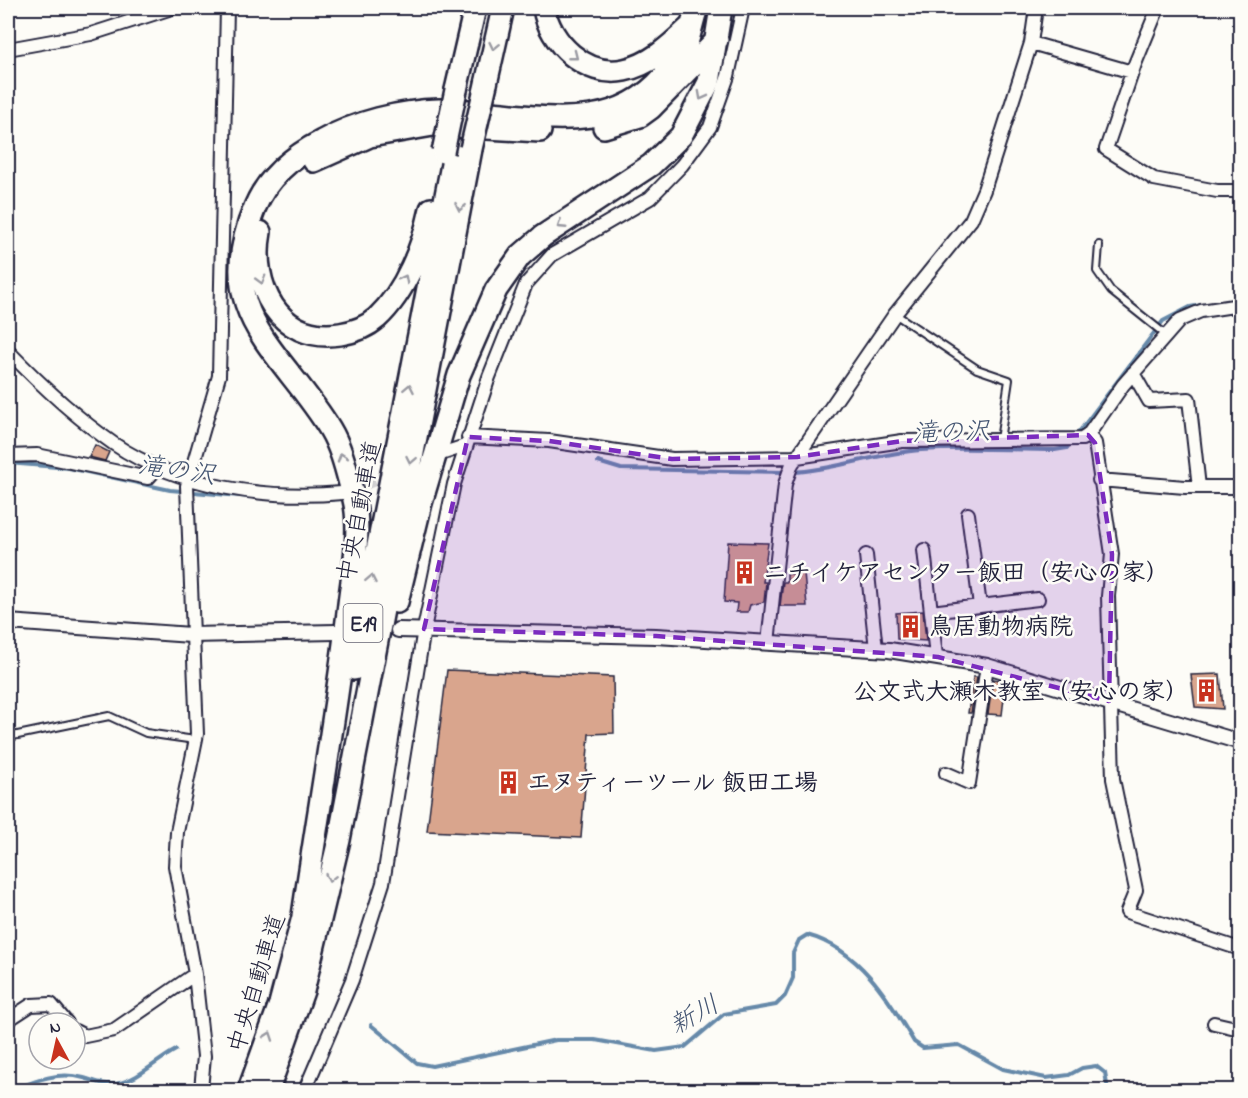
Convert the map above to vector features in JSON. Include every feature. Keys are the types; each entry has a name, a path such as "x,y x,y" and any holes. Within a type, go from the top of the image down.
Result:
{"highway":[{"path":"475,8 470,88 456,150 403,284 377,318 352,332 326,336 299,329 272,306 259,280 256,250 260,229 276,196 287,181 302,169 333,151 360,140 423,127 579,132 633,118 651,108 674,86 693,62 717,40"},
{"name":"中央自動車道","path":"249,1090 280,1004 333,785 456,150 486,8"},
{"name":"中央自動車道","path":"470,88 503,8"},
{"path":"544,8 551,28 561,44 578,61 600,69 622,71 647,62 669,47 694,17"},
{"path":"339,840 358,803 394,613 431,469 459,375 496,290 520,256 543,236 651,165 681,136 709,82 721,8"},
{"path":"303,916 348,614 356,534 355,501 341,451 332,432 310,399 262,340 249,315 242,281 243,245 254,208 277,171 308,148 341,130 366,122 437,110 486,112 547,119 597,115 620,108 640,99 656,86 684,53 694,17"},
{"name":"中央自動車道","path":"268,1090 303,991 339,840 456,150"}],"street":[{"path":"8,49 91,34 172,8"},
{"path":"201,1090 204,1056 195,974 175,866 177,832 196,740 187,487 219,376 227,8"},
{"path":"305,1090 352,980 383,883 424,630 466,442 526,284 552,255 650,198 682,165 710,127 728,76 743,8"},
{"path":"768,643 769,609 786,479 795,461 895,314 971,220 984,190 1031,43 1036,8"},
{"path":"1158,8 1132,72 1106,149 1154,179 1217,191 1240,191"},
{"path":"1031,43 1132,72"},
{"path":"1085,437 1165,334 1180,320 1201,311 1240,305"},
{"path":"8,351 60,402 116,445 158,467 187,487 342,493"},
{"path":"1133,374 1149,401 1190,399 1199,487"},
{"path":"441,454 466,442 549,441 672,459 795,461 902,441 1065,440 1085,437 1095,443 1112,554 1108,596 1109,701 1113,779 1136,890 1127,912 1240,949"},
{"path":"8,456 38,455 148,478 158,467"},
{"path":"1099,480 1199,487 1240,487"},
{"path":"968,514 980,606"},
{"path":"924,550 936,656"},
{"path":"866,555 876,649"},
{"path":"931,612 1038,599"},
{"path":"8,622 191,635 336,632"},
{"path":"398,630 645,636 876,649 936,656 987,666 1240,742"},
{"path":"946,772 969,783 987,666"},
{"path":"87,1036 114,1030 195,974"},
{"path":"8,1020 32,1005 51,1004 57,1011"},
{"path":"1214,1023 1240,1029"}],"lane":[{"path":"1099,245 1097,270 1107,284 1165,334"},
{"path":"895,314 977,369 1009,380 1000,440"},
{"path":"8,737 109,716 146,733 196,740"}],"highlighted area":[{"path":"1088,435 1095,443 1112,554 1109,701 938,657 656,636 424,629 468,437 549,441 672,459 797,457 902,441"}],"building":[{"path":"95,445 109,452 105,461 89,457"},
{"name":"ニチイケアセンター飯田（安心の家）","path":"728,542 768,543 763,582 766,582 764,602 750,605 748,612 736,612 737,603 724,602"},
{"path":"804,573 807,606 780,606 783,582 787,582 787,574"},
{"name":"鳥居動物病院","path":"923,611 926,641 897,639 896,613"},
{"name":"エヌティーツール 飯田工場","path":"447,670 613,677 614,733 589,734 581,838 427,831"},
{"name":"公文式大瀬木教室（安心の家）","path":"1220,674 1223,709 1195,707 1191,675"},
{"path":"973,677 977,677 971,713 968,713"},
{"path":"993,679 1006,681 1002,715 988,714"}],"waterway":[{"name":"滝の沢","path":"1076,436 1163,321 1190,307 1202,305"},
{"name":"滝の沢","path":"793,472 921,450 1055,450 1067,448 1071,442"},
{"name":"滝の沢","path":"598,462 621,469 786,472"},
{"name":"滝の沢","path":"8,463 69,468 170,490 274,499"},
{"name":"滝の沢","path":"314,500 343,499"},
{"name":"新川","path":"371,1025 417,1063 432,1066 556,1040 595,1040 656,1051 685,1047 724,1014 776,1005 785,996 793,978 793,953 799,940 807,935 826,942 857,964 883,993 914,1042 923,1048 959,1045 1003,1069 1046,1078 1069,1075 1082,1068 1096,1066 1105,1073 1108,1090"},
{"name":"新川","path":"13,1090 57,1076 75,1076 104,1084 125,1082 176,1050"}],"tunnel":[{"path":"347,491 395,472"}],"place":[{"name":"ニチイケアセンター飯田（安心の家）","path":"745,572"},
{"name":"鳥居動物病院","path":"911,626"},
{"name":"公文式大瀬木教室（安心の家）","path":"1207,691"},
{"name":"エヌティーツール 飯田工場","path":"509,782"}]}
